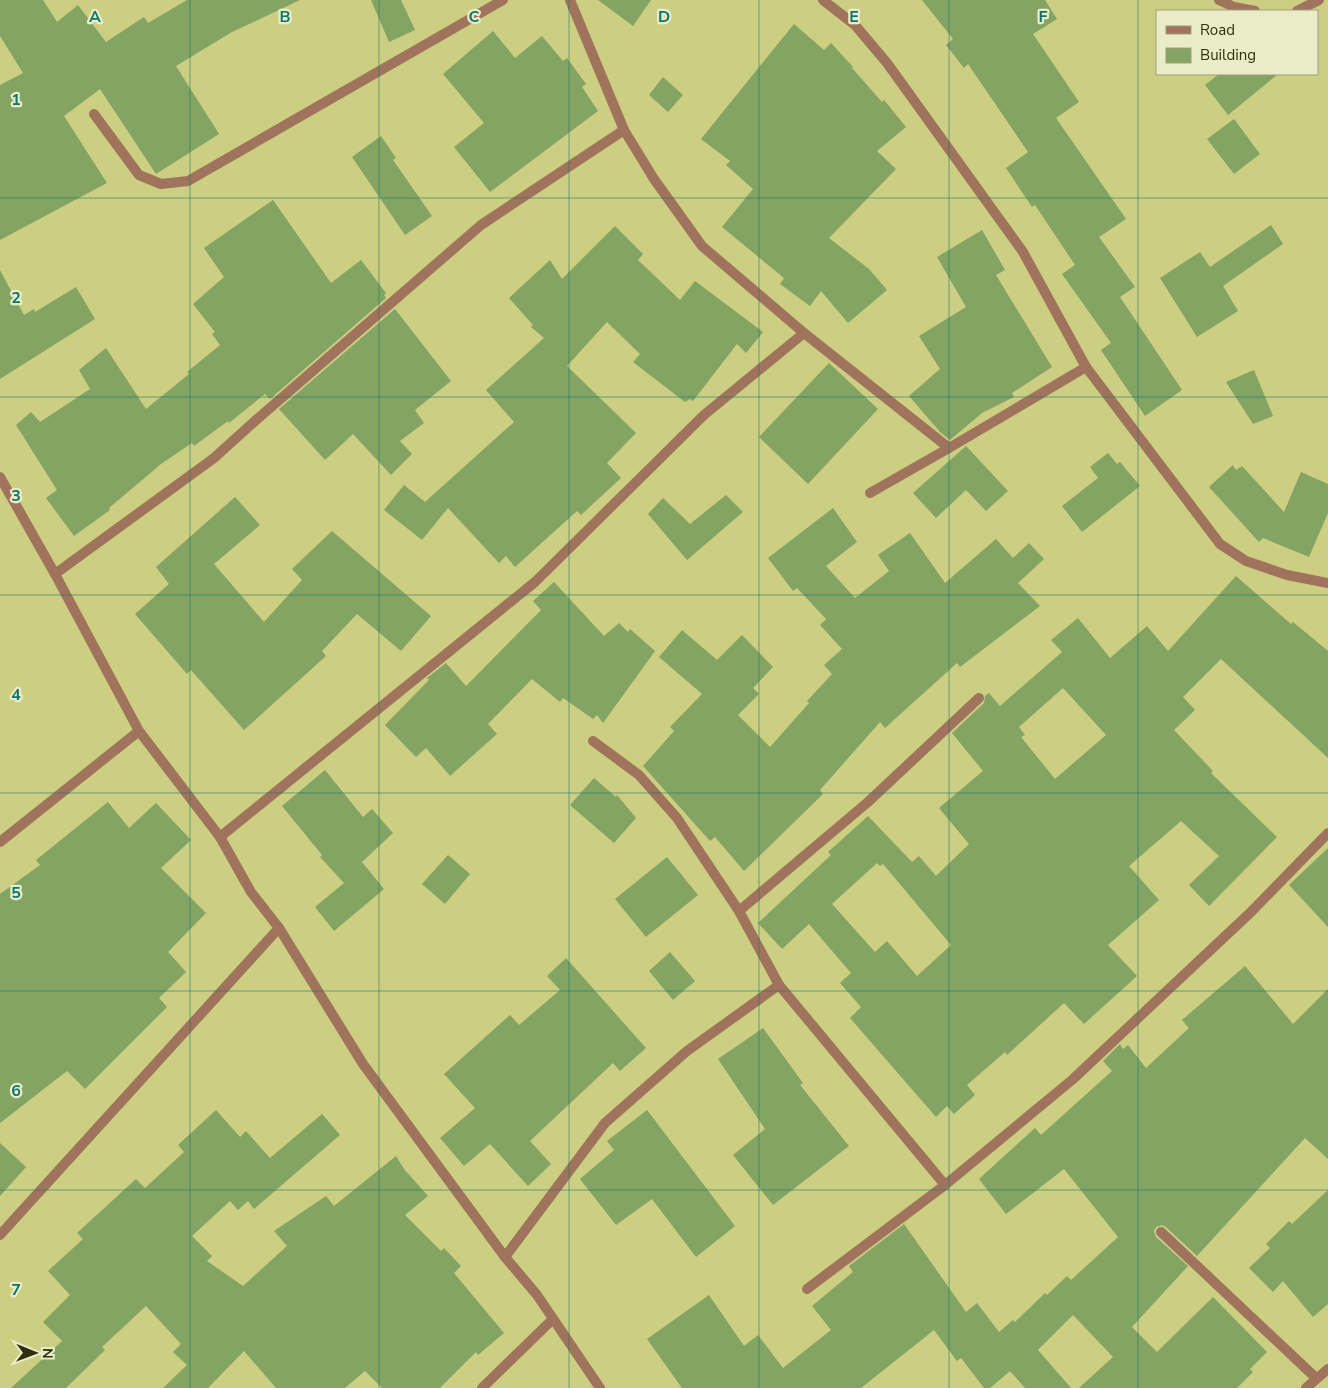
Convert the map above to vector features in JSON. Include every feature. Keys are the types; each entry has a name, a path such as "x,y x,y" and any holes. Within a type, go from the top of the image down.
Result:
{"street":[{"path":"94,114 139,175 161,184 188,181 503,0"},
{"path":"570,0 624,130 654,179 702,246 804,333 949,448"},
{"path":"823,0 855,25 888,63 1023,252 1086,367 1220,544 1246,561 1287,575 1328,584"},
{"path":"1220,0 1234,7 1250,10"},
{"path":"1299,10 1319,0"},
{"path":"54,574 214,458 481,225 624,130"},
{"path":"220,838 535,582 704,415 804,333"},
{"path":"870,493 1086,367"},
{"path":"0,477 139,731 220,838 251,892 279,928 363,1064 505,1258 537,1295 600,1388"},
{"path":"739,911 868,802 979,698"},
{"path":"0,842 139,731"},
{"path":"593,741 638,776 677,818 739,911 779,985 945,1185"},
{"path":"807,1289 945,1185 1072,1080 1252,912 1328,833"},
{"path":"0,1234 279,928"},
{"path":"505,1258 605,1123 687,1052 779,985"},
{"path":"1161,1232 1316,1378"},
{"path":"482,1388 553,1319"},
{"path":"1306,1388 1328,1369"}],"building":[{"path":"0,0 43,0 57,22 78,5 106,42 144,17 148,23 187,0 300,0 232,32 176,66 219,134 156,174 100,89 64,116 107,183 0,240 0,85 23,73 0,36"},
{"path":"371,0 401,0 415,30 389,42"},
{"path":"598,0 651,0 633,26"},
{"path":"922,0 1045,0 1057,19 1033,34 1079,102 1056,118 1126,219 1099,237 1135,287 1120,297 1182,390 1145,416 1101,350 1111,343 1062,274 1075,265 1035,205 1032,207 1006,168 1028,152 968,64 964,68 946,45 953,39"},
{"path":"794,24 824,50 831,43 882,102 884,100 906,127 877,151 896,169 829,238 869,269 887,290 848,323 821,291 810,306 780,284 784,278 722,227 753,189 726,165 730,161 701,139"},
{"path":"493,31 515,58 542,36 563,61 567,58 586,84 582,87 598,111 490,192 454,147 484,123 443,74"},
{"path":"1218,75 1277,75 1228,115 1205,85"},
{"path":"663,77 683,95 668,112 649,95"},
{"path":"1234,119 1260,154 1234,174 1207,139"},
{"path":"381,136 396,158 393,160 432,216 405,235 352,157"},
{"path":"273,200 331,283 361,260 386,293 384,295 386,298 270,399 265,394 229,423 228,421 194,446 192,443 161,464 109,508 110,510 74,536 46,498 57,490 16,425 31,412 40,422 90,389 79,370 106,348 146,409 189,374 187,372 220,345 212,334 215,332 193,304 224,277 204,248"},
{"path":"1271,225 1283,244 1223,286 1238,311 1197,337 1160,278 1200,252 1210,267"},
{"path":"615,226 643,254 638,260 680,300 695,281 763,332 746,353 737,344 693,401 690,399 685,402 633,362 640,354 607,322 567,366 636,433 607,463 621,478 581,515 577,511 515,567 506,556 499,563 448,508 422,540 384,510 404,485 425,502 514,422 486,390 544,338 531,327 533,325 509,298 550,260 562,279"},
{"path":"982,230 1005,270 996,275 1052,367 1012,393 1014,397 982,413 950,440 940,432 909,396 940,369 919,336 966,307 937,257"},
{"path":"0,270 24,315 34,309 35,312 76,287 95,319 0,379"},
{"path":"395,309 451,381 415,410 424,423 400,441 412,454 391,475 353,434 325,460 279,409"},
{"path":"829,363 878,409 808,484 759,437"},
{"path":"1254,370 1273,416 1253,424 1226,382"},
{"path":"966,446 1008,491 986,511 966,490 936,518 913,493"},
{"path":"1108,453 1117,464 1120,462 1140,486 1082,532 1062,506 1098,478 1090,467"},
{"path":"1233,465 1236,470 1242,466 1284,512 1301,472 1328,484 1328,513 1309,557 1263,538 1259,542 1209,487"},
{"path":"726,495 743,512 687,560 648,514 663,498 690,524"},
{"path":"235,497 260,525 214,564 264,622 302,580 292,569 332,531 431,616 401,651 357,614 322,651 326,656 244,730 191,670 187,674 135,614 169,584 156,567"},
{"path":"833,508 857,542 826,566 855,598 889,571 878,555 910,533 945,583 996,539 1013,558 1029,543 1044,559 1018,583 1040,606 960,667 957,663 885,728 880,722 820,790 823,794 744,871 715,837 710,841 643,766 674,731 670,727 702,694 659,657 682,630 717,660 742,635 773,667 753,688 759,694 738,715 770,747 809,703 807,701 832,674 824,665 842,649 820,625 826,619 797,588 793,591 768,558"},
{"path":"1236,576 1291,624 1293,622 1328,651 1328,758 1221,659 1183,697 1195,710 1174,730 1213,771 1211,773 1277,837 1209,906 1189,885 1219,856 1181,821 1129,866 1159,900 1108,945 1137,976 1084,1024 1064,1003 1007,1055 1005,1052 967,1085 975,1095 954,1114 947,1106 936,1117 850,1018 861,1007 840,983 851,973 809,924 782,949 758,923 831,855 828,852 868,816 912,862 919,856 936,876 969,844 939,808 983,771 952,733 984,703 985,696 989,693 1000,706 1062,652 1051,640 1078,618 1110,658 1147,626 1168,651","holes":["1063,688 1106,735 1055,779 1021,737 1025,735 1019,727","877,863 880,866 883,864 951,945 917,976 887,941 875,952 832,904"]},
{"path":"554,582 604,636 619,623 628,632 630,629 655,651 603,723 597,715 593,719 563,698 560,702 532,679 488,724 497,734 450,776 426,748 416,757 385,725 429,680 427,678 446,663 466,686 541,610 533,601"},
{"path":"325,770 363,817 372,809 393,833 362,862 384,889 334,931 315,907 344,883 320,857 322,855 282,806"},
{"path":"594,778 616,797 617,795 636,818 614,843 570,805"},
{"path":"108,802 129,828 156,803 191,840 161,868 206,913 168,952 186,972 159,998 167,1007 85,1089 67,1071 0,1123 0,894 40,865 36,860"},
{"path":"1328,848 1328,927 1289,885"},
{"path":"448,855 470,874 445,904 422,884"},
{"path":"667,857 698,895 646,937 615,899"},
{"path":"670,952 695,981 673,1000 649,971"},
{"path":"566,958 646,1048 620,1071 613,1063 530,1141 551,1164 528,1186 490,1144 464,1166 440,1138 475,1108 444,1074 510,1015 519,1025 560,990 547,976"},
{"path":"1245,966 1293,1024 1328,989 1328,1159 1305,1138 1197,1256 1166,1227 1162,1225 1156,1227 1154,1231 1156,1237 1188,1266 1132,1327 1157,1352 1213,1297 1267,1352 1250,1369 1253,1372 1237,1388 1079,1388 1113,1357 1073,1315 1038,1350 1071,1388 1025,1388 1010,1371 990,1388 984,1388 961,1358 957,1361 934,1330 861,1388 682,1388 647,1339 709,1295 744,1346 758,1335 783,1368 831,1330 812,1306 853,1272 849,1266 904,1224 966,1312 977,1303 999,1332 1013,1320 1015,1322 1045,1293 1047,1295 1067,1276 1071,1280 1118,1237 1064,1169 1006,1214 979,1179 1035,1128 1041,1135 1112,1071 1103,1061 1120,1044 1123,1049 1128,1045 1146,1068 1189,1028 1182,1020"},
{"path":"763,1028 803,1083 800,1085 849,1146 773,1205 733,1155 765,1129 718,1059"},
{"path":"216,1110 240,1137 246,1131 270,1158 322,1114 340,1135 254,1209 248,1201 238,1210 230,1201 192,1236 212,1256 207,1261 243,1286 287,1246 274,1231 326,1196 334,1206 396,1156 404,1169 428,1196 405,1215 441,1251 444,1248 461,1266 454,1273 504,1333 478,1355 476,1352 440,1388 382,1388 365,1371 345,1388 276,1388 244,1351 208,1388 163,1388 187,1365 173,1352 181,1344 146,1306 102,1347 105,1350 66,1388 11,1388 62,1341 43,1322 70,1295 48,1271 83,1239 77,1233 136,1179 145,1188 184,1152 178,1145"},
{"path":"647,1110 735,1226 696,1257 652,1199 616,1225 580,1179 614,1150 607,1141"},
{"path":"0,1143 26,1167 0,1196"},
{"path":"1328,1190 1328,1304 1313,1317 1283,1281 1273,1292 1249,1268 1270,1248 1266,1244 1289,1221 1292,1224"}]}
